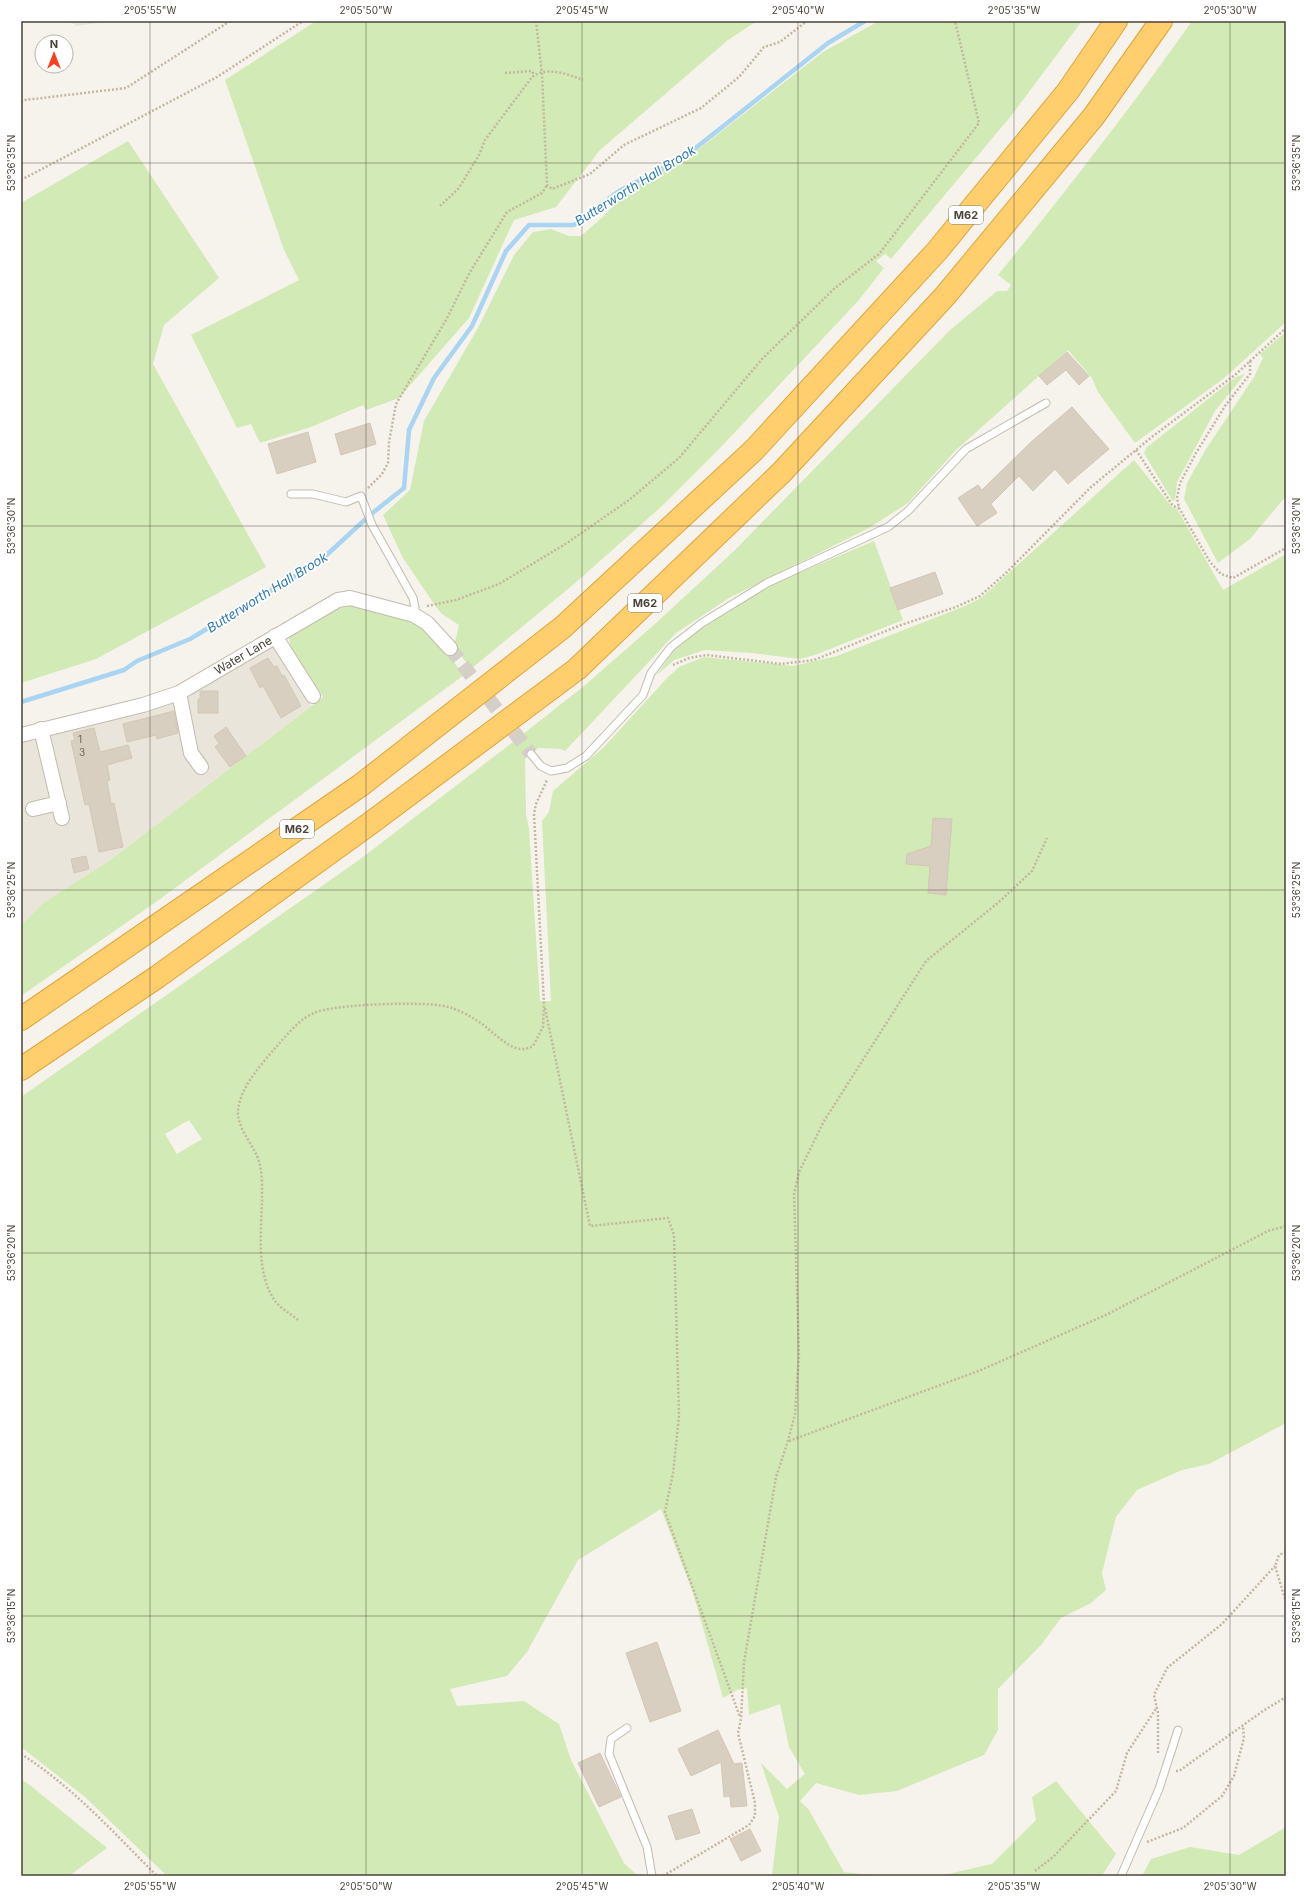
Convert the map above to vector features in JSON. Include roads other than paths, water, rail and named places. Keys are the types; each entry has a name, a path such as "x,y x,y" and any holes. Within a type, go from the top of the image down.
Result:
{"highway":[{"name":"M62","path":"21,1019 361,785 563,627 754,450 931,257 1068,91 1116,21"},
{"name":"M62","path":"21,1069 157,977 342,844 577,669 782,472 945,296 1094,116 1160,21"}],"street":[{"name":"Water Lane","path":"21,734 143,705 179,693 338,600 350,598 414,612 427,623 450,648"},
{"path":"275,636 313,696"},
{"path":"179,693 191,753 201,767"},
{"path":"41,729 62,818"},
{"path":"33,809 59,803"}],"lane":[{"path":"531,754 541,766 551,771 568,768 586,756 643,695 652,673 671,647 702,623 767,583 888,527 908,511 966,449 1046,403"},
{"path":"291,494 313,494 346,502 361,496 372,525 413,598 414,612"},
{"path":"627,1728 611,1739 609,1754 647,1847 652,1876"},
{"path":"1121,1876 1137,1842 1165,1771 1178,1730"}],"waterway":[{"name":"Butterworth Hall Brook","path":"21,702 124,670 137,661 190,639 320,561 370,515 404,488 409,430 434,378 472,326 506,251 529,225 574,225 619,191 683,158 828,43 865,21"}],"tunnel":[{"path":"450,648 531,754"}]}
